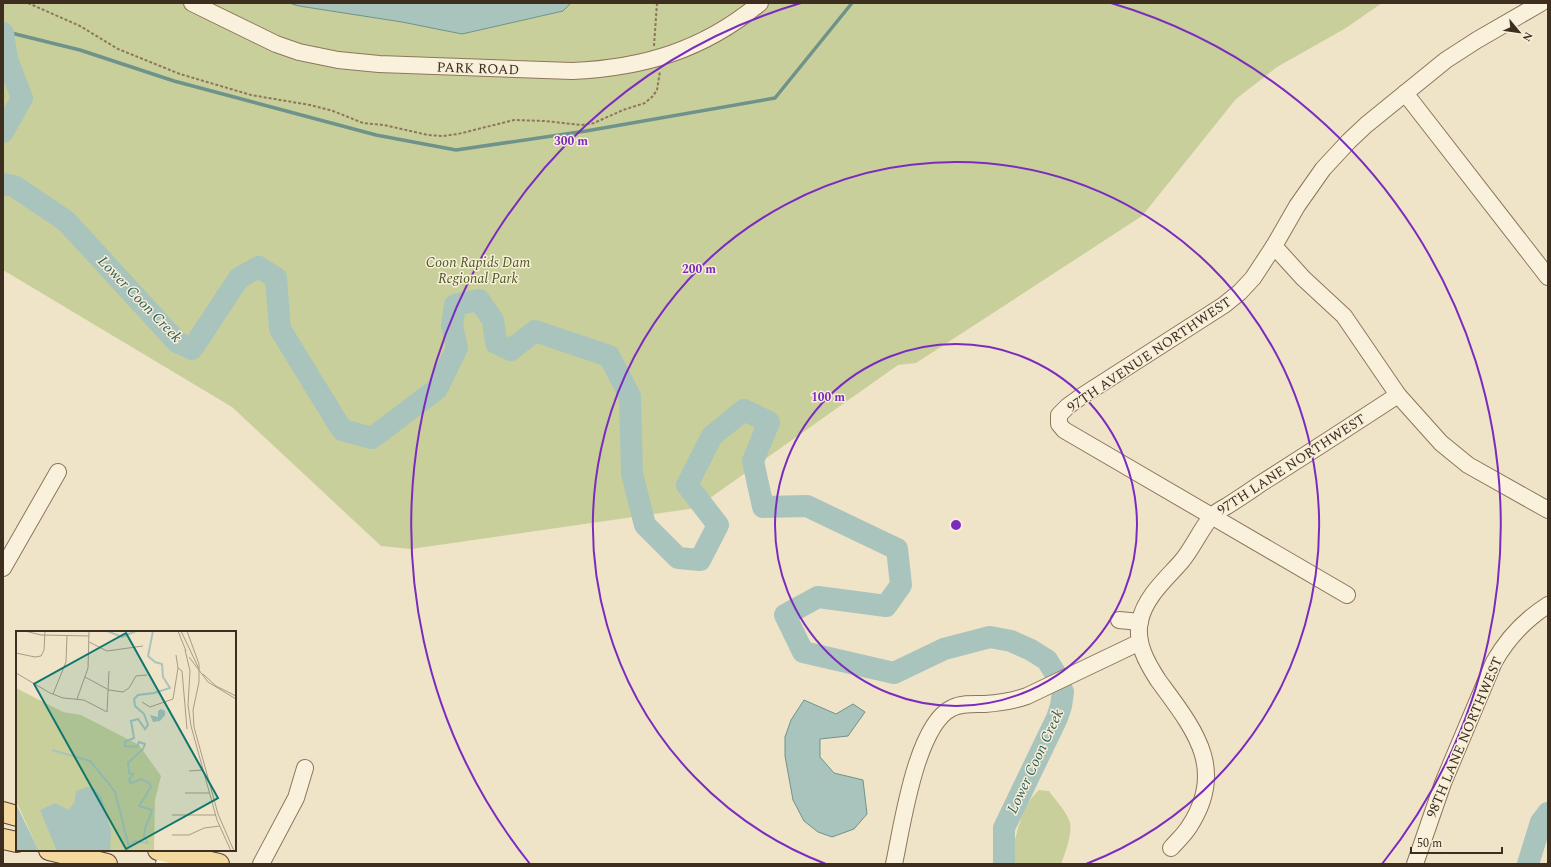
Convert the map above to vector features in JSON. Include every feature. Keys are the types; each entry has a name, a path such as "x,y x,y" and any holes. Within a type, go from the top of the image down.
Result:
{"main road":[{"path":"3,812 16,816"},
{"path":"3,839 16,842"},
{"path":"53,851 107,864"},
{"path":"163,855 219,864"}],"street":[{"name":"PARK ROAD","path":"192,3 276,44 299,52 338,60 395,64 572,71 598,70 657,59 704,40 730,25 760,3"},
{"name":"97TH AVENUE NORTHWEST","path":"1212,515 1064,430 1061,428 1058,420 1059,415 1063,410 1082,396 1224,305 1240,292 1252,278 1274,246 1297,206 1323,169 1366,125 1446,60 1541,3"},
{"path":"1405,93 1548,277"},
{"path":"1274,246 1303,278 1344,316 1398,395 1433,434 1468,465 1548,510"},
{"name":"97TH LANE NORTHWEST","path":"1171,848 1188,829 1197,815 1206,787 1206,769 1203,754 1195,735 1184,716 1148,665 1140,642 1140,622 1144,608 1153,594 1184,559 1212,515 1398,395"},
{"path":"3,568 58,472"},
{"path":"1212,515 1347,594"},
{"name":"98TH LANE NORTHWEST","path":"1415,864 1443,783 1494,662 1505,645 1521,626 1548,605"},
{"path":"1119,620 1140,622"},
{"path":"894,864 918,756 936,722 952,708 962,705 1012,701 1027,696 1140,642"},
{"path":"260,864 296,798 305,768"}],"path":[{"path":"28,3 80,26 118,49 180,74 250,95 310,105 333,111 363,123 384,125 428,136 458,134 514,120 546,121 581,125 594,123 623,110 645,103 657,90 659,81 660,70 653,41 657,3"}],"green space":[{"name":"Coon Rapids Dam Regional Park","path":"3,3 1382,3 1346,28 1277,67 1236,99 1142,216 916,363 898,365 696,508 411,549 381,546 232,407 3,270"},
{"path":"1039,790 1049,791 1063,809 1069,820 1070,836 1063,860 1061,864 1011,864 1015,841 1022,816 1029,801"}],"water":[{"path":"289,3 571,3 563,11 462,34 402,22 299,6"},
{"path":"804,700 836,714 853,704 865,712 848,736 820,739 820,757 834,773 863,780 867,814 854,829 832,837 818,832 804,821 793,800 785,756 785,737 791,720"}],"waterway":[{"path":"3,31 80,50 174,81 376,135 456,150 586,131 775,98 852,3"},
{"name":"Lower Coon Creek","path":"3,33 7,59 22,98 3,132"},
{"name":"Lower Coon Creek","path":"3,184 14,186 66,221 177,342 192,349 239,278 259,267 276,278 280,329 342,430 372,438 437,389 457,348 452,326 455,305 479,300 493,320 496,343 511,350 535,331 609,356 630,396 632,474 645,525 678,558 700,560 718,525 687,485 712,436 744,410 769,422 753,461 763,507 807,506 897,549 901,585 886,606 818,597 785,615 803,652 894,673 944,649 990,637 1011,641 1031,650 1047,660 1055,673 1063,692 1061,706 1057,718 1004,828 1004,864"},
{"name":"Lower Coon Creek","path":"1528,864 1541,822 1548,813"}]}
